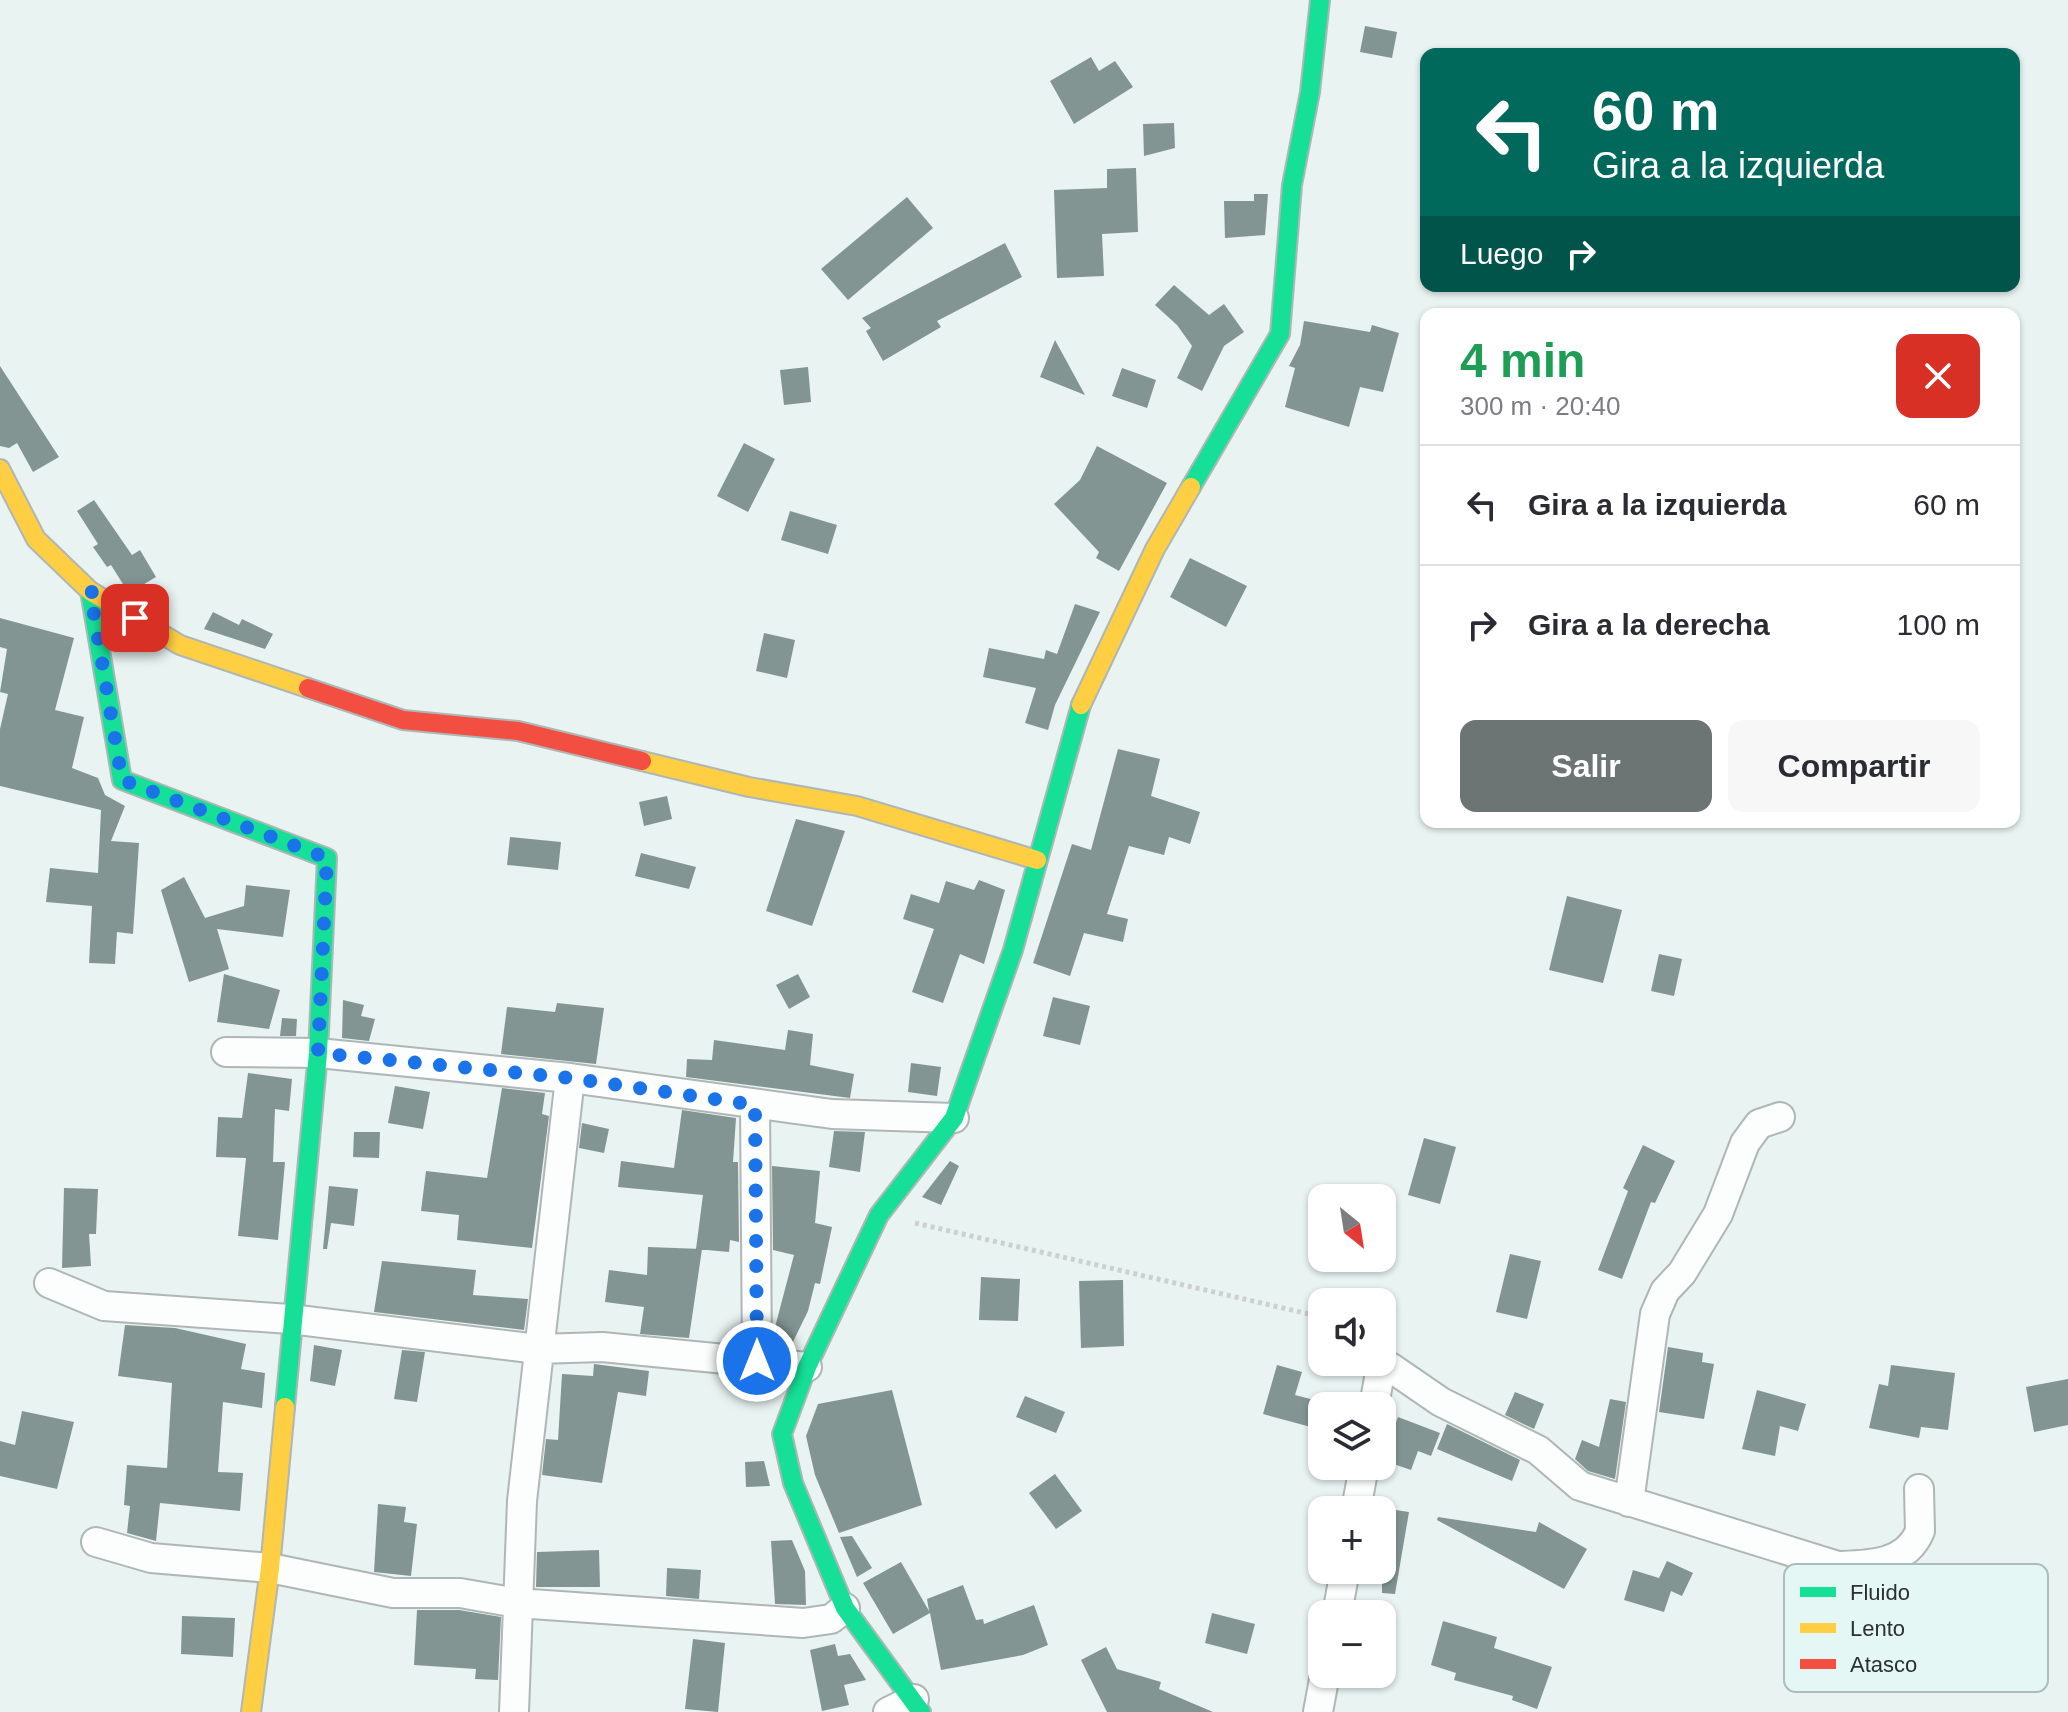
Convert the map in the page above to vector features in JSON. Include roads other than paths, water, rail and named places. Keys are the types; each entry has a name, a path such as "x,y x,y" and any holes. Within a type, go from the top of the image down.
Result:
{"street":[{"path":"888,1712 918,1705 845,1608 793,1483 782,1434 807,1367 879,1215 954,1118 1013,950 1076,715 1155,549 1280,334 1292,185 1310,92 1320,0"},
{"path":"0,469 36,539 90,591 180,645 403,720 518,731 749,787 857,806 1037,860"},
{"path":"90,591 122,780 327,858 318,1053 290,1319 270,1568 251,1712"},
{"path":"226,1052 318,1053 570,1078 832,1114 954,1118"},
{"path":"514,1712 522,1501 570,1078"},
{"path":"755,1105 757,1361"},
{"path":"1629,1502 1655,1314 1665,1291 1682,1273 1718,1214 1745,1143 1759,1124 1780,1117"},
{"path":"49,1283 104,1306 290,1319 538,1349 602,1347 807,1367"},
{"path":"1377,1392 1381,1367 1390,1367 1441,1402 1538,1450 1580,1486 1829,1564"},
{"path":"1870,1564 1898,1557 1916,1540 1920,1531 1919,1489"},
{"path":"96,1542 151,1558 270,1568 393,1593 460,1593 517,1603 803,1623 831,1619 845,1608"},
{"path":"1318,1712 1322,1688"}]}
